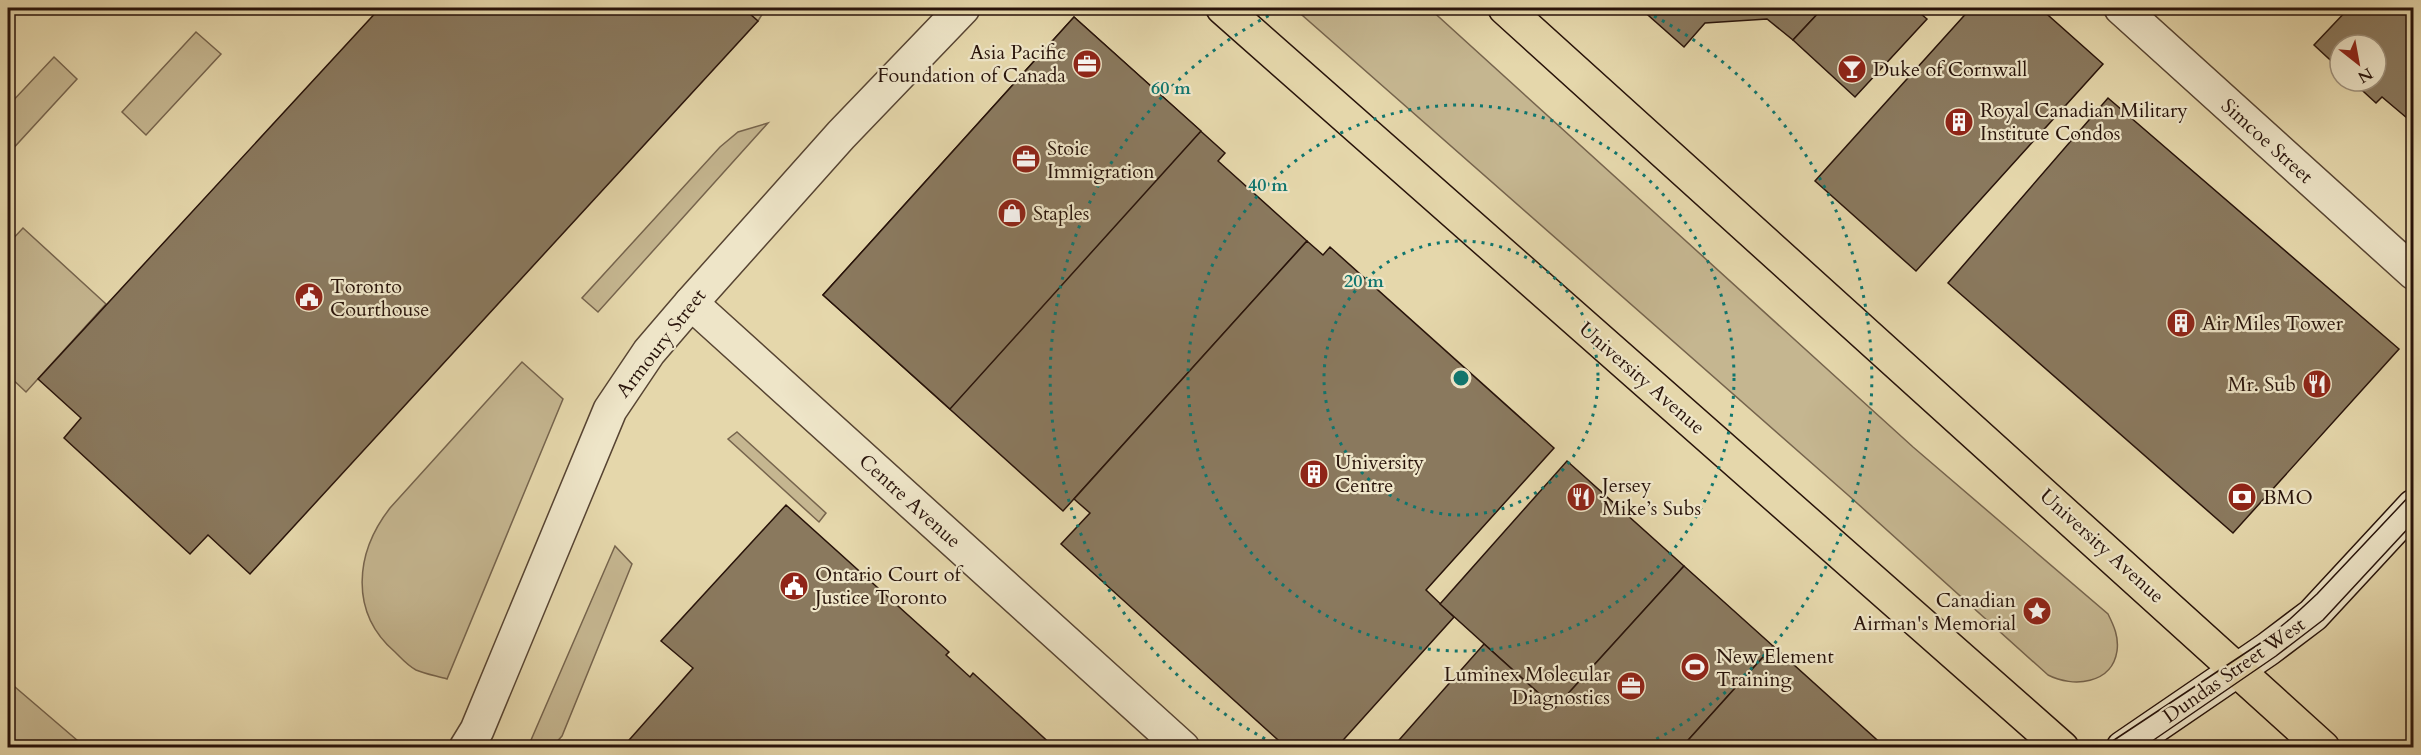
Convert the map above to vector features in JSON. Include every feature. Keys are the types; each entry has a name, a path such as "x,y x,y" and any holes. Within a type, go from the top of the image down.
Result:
{"main road":[{"name":"University Avenue","path":"1223,8 2062,747"},
{"name":"University Avenue","path":"1505,8 2323,747"}],"street":[{"name":"Armoury Street","path":"466,747 477,730 610,410 649,352 841,135 963,8"},
{"name":"Simcoe Street","path":"2121,8 2414,273"},
{"name":"Centre Avenue","path":"690,303 1183,747"},
{"name":"Dundas Street West","path":"2122,747 2268,649 2313,615 2414,506"}],"shaded area":[{"path":"743,8 766,8 758,21"},
{"path":"1294,8 1429,8 1913,447 2108,614 2116,632 2117,651 2114,662 2108,670 2100,677 2080,682 2048,675 1848,495"},
{"path":"196,32 221,54 146,135 122,112"},
{"path":"54,57 77,79 8,154 8,106"},
{"path":"768,123 598,312 582,298 720,147 738,132"},
{"path":"23,228 106,304 26,392 8,375 8,244"},
{"path":"522,362 563,399 447,679 423,673 400,657 380,636 370,619 364,601 362,582 364,563 370,544 378,525 390,508"},
{"path":"737,432 826,513 819,522 728,439"},
{"path":"615,546 632,564 562,736 552,747 528,747"},
{"path":"8,681 85,747 8,747"}],"building":[{"name":"Toronto Courthouse","path":"380,8 743,8 758,21 250,574 208,535 190,554 64,438 81,418 38,379"},
{"path":"1640,8 1823,8 1793,40 1767,19 1705,23 1684,47"},
{"name":"Duke of Cornwall","path":"1823,8 1914,8 1927,19 1855,97 1793,40"},
{"name":"Royal Canadian Military Institute Condos","path":"1971,8 2040,8 2103,64 1916,271 1815,181"},
{"path":"2349,8 2414,8 2414,124 2382,97 2376,103 2365,93 2388,93 2388,33 2328,33 2328,58 2314,45"},
{"path":"1074,17 1225,153 1218,161 1307,241 1063,511 823,295"},
{"name":"Staples","path":"1074,17 1201,131 950,409 823,295"},
{"name":"Air Miles Tower","path":"2108,98 2399,349 2233,533 1948,283"},
{"name":"University Centre","path":"1307,241 1323,255 1330,247 1554,448 1426,590 1454,617 1336,748 1287,748 1061,544 1090,513 1074,499"},
{"path":"1567,461 1684,566 1555,708 1440,604"},
{"name":"Ontario Court of Justice Toronto","path":"786,505 949,652 946,655 970,677 973,673 1055,748 622,748 693,668 661,641"},
{"path":"1684,566 1773,646 1681,748 1392,748 1484,644 1555,708"},
{"path":"1773,646 1886,748 1681,748"}],"tram line":[{"path":"2102,748 2262,642 2290,619 2317,594 2414,491"},
{"path":"2142,748 2276,656 2323,620 2414,522"}],"place":[{"name":"Asia Pacific Foundation of Canada","path":"1087,64"},
{"name":"Duke of Cornwall","path":"1852,69"},
{"name":"Royal Canadian Military Institute Condos","path":"1959,122"},
{"name":"Stoic Immigration","path":"1026,159"},
{"name":"Staples","path":"1012,213"},
{"name":"Toronto Courthouse","path":"309,297"},
{"name":"Air Miles Tower","path":"2181,323"},
{"name":"Mr. Sub","path":"2317,384"},
{"name":"University Centre","path":"1314,474"},
{"name":"Jersey Mike’s Subs","path":"1581,497"},
{"name":"BMO","path":"2242,497"},
{"name":"Ontario Court of Justice Toronto","path":"794,586"},
{"name":"Canadian Airman's Memorial","path":"2037,611"},
{"name":"New Element Training","path":"1695,667"},
{"name":"Luminex Molecular Diagnostics","path":"1631,686"}]}
